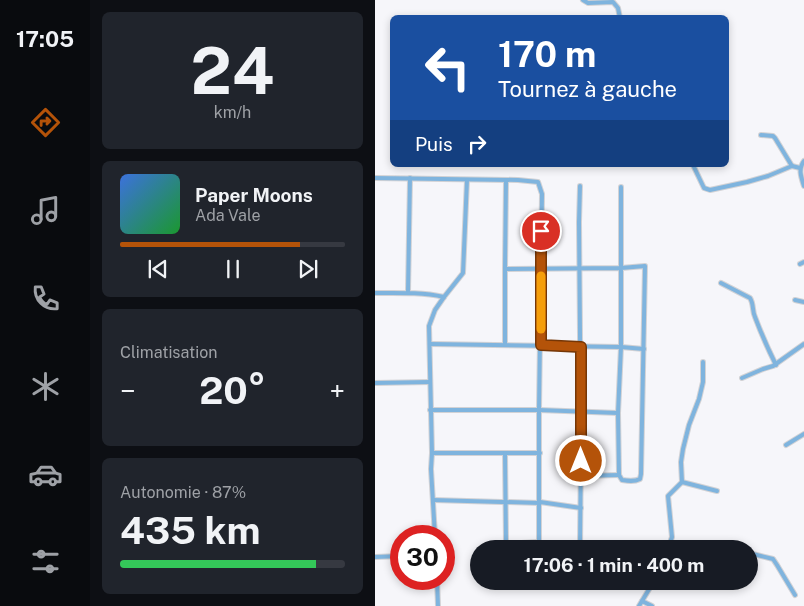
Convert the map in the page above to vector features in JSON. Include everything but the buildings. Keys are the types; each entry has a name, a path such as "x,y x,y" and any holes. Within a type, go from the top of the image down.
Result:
{"street":[{"path":"583,0 588,3 613,2 618,8 619,15"},
{"path":"761,135 773,136 775,138 792,166"},
{"path":"804,161 800,168 800,176 804,186"},
{"path":"694,167 704,188 710,190 768,176 792,166 800,168"},
{"path":"375,178 527,180 538,182 542,194 539,540"},
{"path":"408,292 410,178"},
{"path":"434,525 431,469 429,326 435,310 463,274 467,180"},
{"path":"505,345 506,180"},
{"path":"580,186 580,540"},
{"path":"505,269 621,268 645,266 640,479 636,481 622,480 619,475 618,413 621,347 621,268 621,187"},
{"path":"721,284 752,300 754,315 769,352 777,364"},
{"path":"375,293 408,292 444,297"},
{"path":"795,300 804,302"},
{"path":"430,344 541,345 644,349"},
{"path":"742,378 777,364 804,344"},
{"path":"671,540 668,496 682,482 681,462 683,449 703,382 703,362"},
{"path":"375,383 430,382"},
{"path":"430,410 539,410 618,413"},
{"path":"787,445 804,434"},
{"path":"431,453 540,453"},
{"path":"505,454 507,540"},
{"path":"581,476 619,475"},
{"path":"682,482 717,491"},
{"path":"433,500 540,503 581,508"},
{"path":"758,555 773,559 795,595"},
{"path":"375,556 390,556"},
{"path":"437,590 438,606"},
{"path":"639,606 648,590"},
{"path":"642,601 652,606"}],"slow traffic":[{"path":"541,276 541,329"}],"route":[{"path":"541,231 541,345 581,347 581,461"}]}
